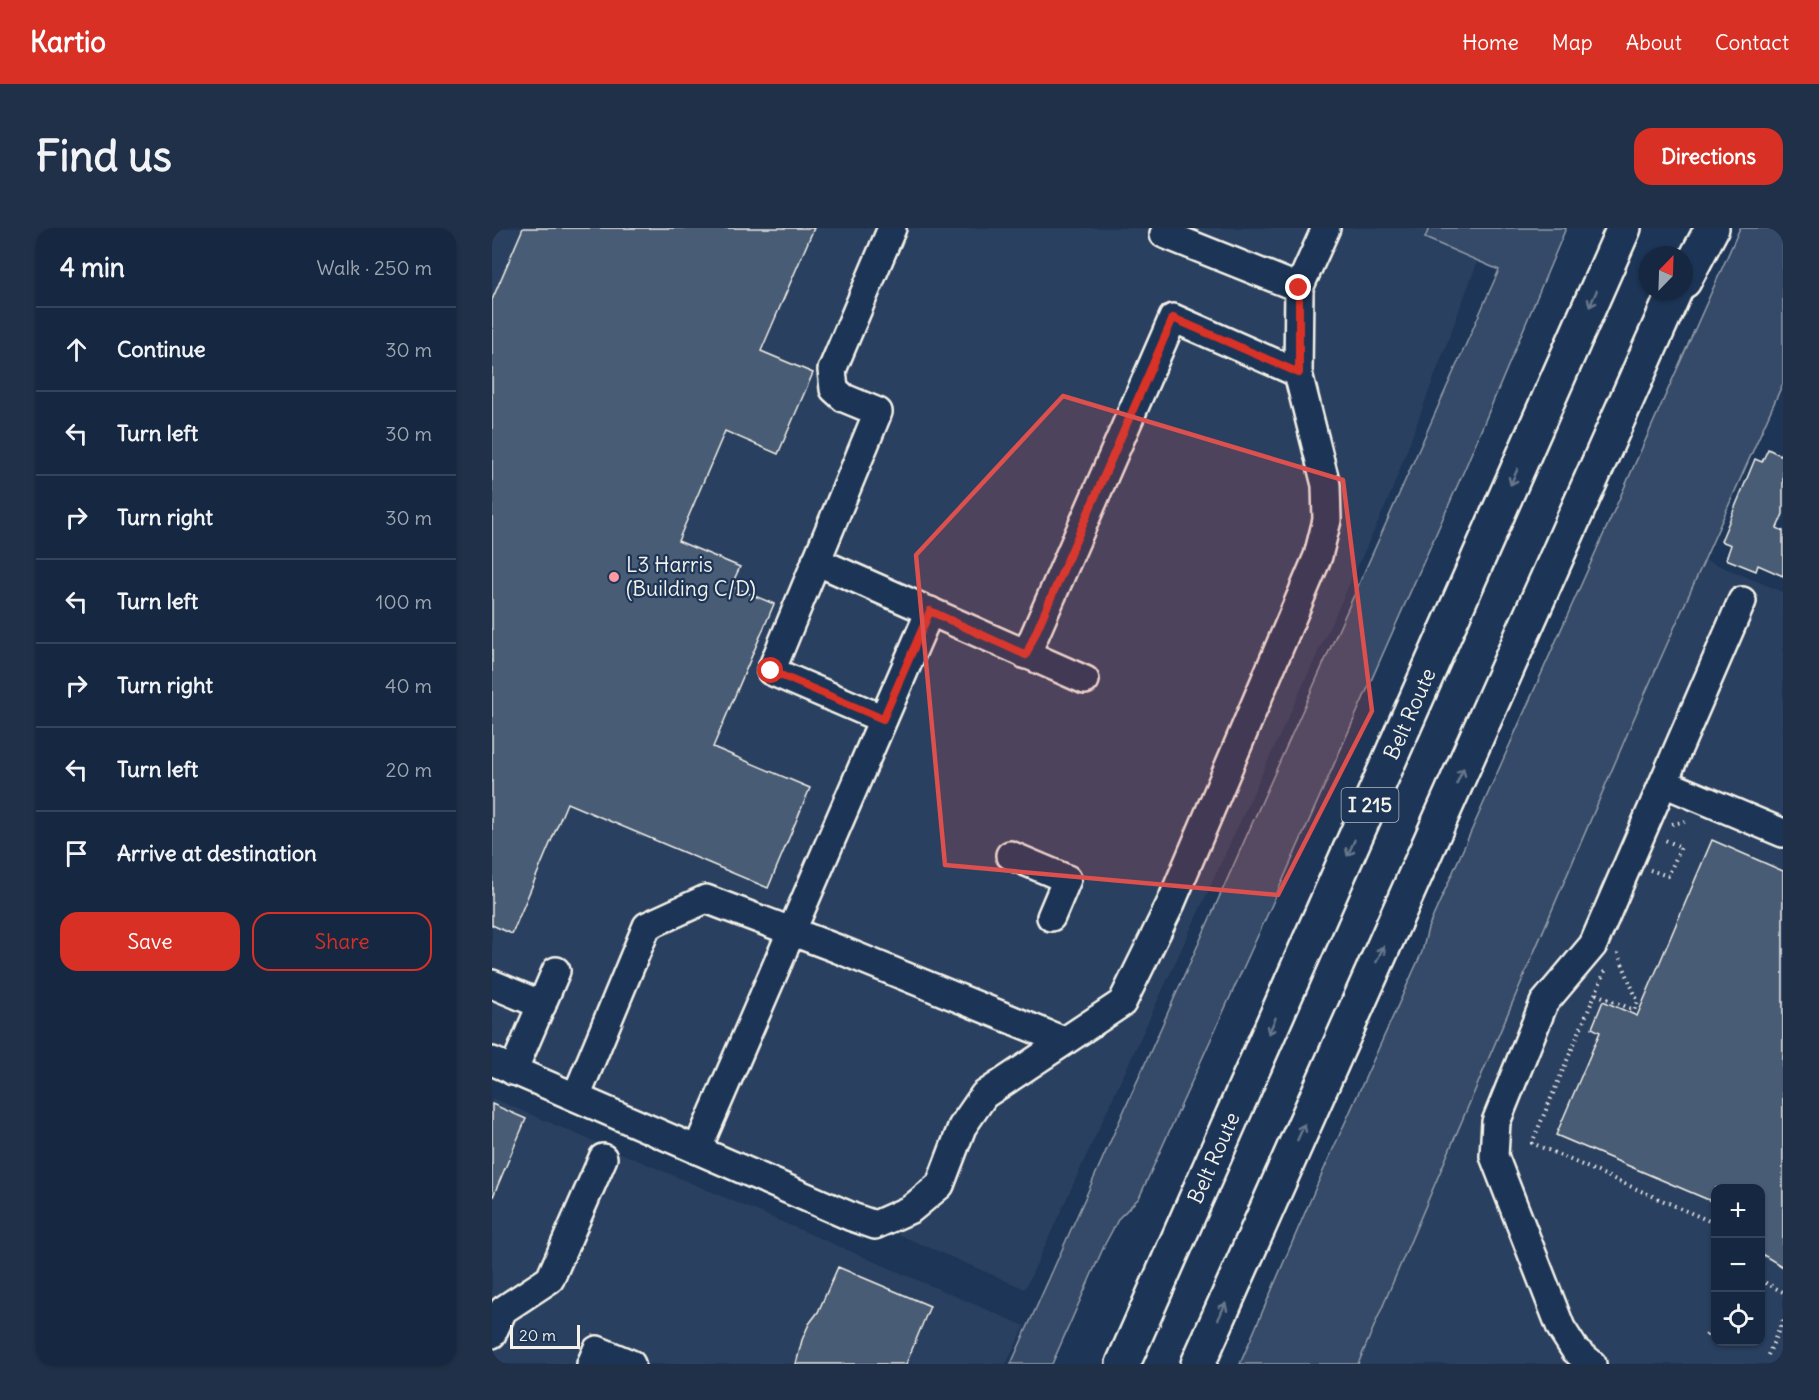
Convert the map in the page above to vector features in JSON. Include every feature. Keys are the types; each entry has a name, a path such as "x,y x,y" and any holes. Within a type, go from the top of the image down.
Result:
{"highway":[{"path":"1693,249 1702,228"},
{"path":"1693,264 1712,228"},
{"name":"Belt Route","path":"1123,1364 1621,234"},
{"path":"1198,1364 1672,300"}],"lane":[{"path":"883,719 771,671 878,412 844,398 834,389 832,370 892,228"},
{"path":"556,971 542,1005 502,1066 875,1225 911,1209 940,1185 962,1127 984,1095 1122,1003 1171,903 1318,556 1327,520 1326,485 1299,373 1299,288 1326,228"},
{"path":"1160,230 1299,288"},
{"path":"1026,655 1173,318 1299,373"},
{"path":"816,561 1085,680"},
{"path":"1592,1364 1575,1350 1561,1328 1494,1156 1496,1122 1544,1003 1593,945 1742,601"},
{"path":"697,1150 930,611"},
{"path":"1664,783 1783,833"},
{"path":"1010,855 1067,879 1051,917"},
{"path":"576,1097 647,926 706,899 1064,1041"},
{"path":"492,984 542,1005"},
{"path":"492,1334 503,1310 550,1278 603,1158"},
{"path":"591,1364 597,1350 631,1364"}],"path":[{"path":"1644,879 1648,869 1668,876 1681,847 1661,838 1671,824 1691,820"},
{"path":"1596,994 1634,1010 1638,1002 1615,947 1611,957"},
{"path":"1607,966 1532,1143 1711,1222"},
{"path":"1765,1282 1783,1292"},
{"path":"1768,1355 1783,1320"},
{"path":"1707,1336 1711,1330"}],"highlighted area":[{"path":"1063,396 1343,480 1372,711 1278,895 945,865 916,555"}],"shaded area":[{"path":"492,228 1490,228 1389,498 1025,1289 492,1059"},
{"path":"1429,228 1566,228 1466,466 1139,1198 1119,1218 1105,1244 1052,1364 1011,1364 1499,270 1425,238"},
{"path":"1740,228 1783,228 1783,383 1632,723 1358,1364 1240,1364 1316,1187 1422,952 1428,928"},
{"path":"1667,544 1783,592 1783,1364 1320,1364"},
{"path":"492,1098 1025,1326 1006,1364 492,1364"}],"building":[{"name":"L3 Harris (Building C/D)","path":"523,228 814,228 761,351 813,373 778,454 725,431 678,541 740,567 731,586 774,604 713,747 810,788 768,888 567,803 512,934 492,925 492,300"},
{"path":"1768,449 1780,455 1783,450 1783,514 1777,528 1783,531 1783,576 1758,565 1756,571 1726,559 1731,545 1721,541 1755,459 1762,462"},
{"path":"1712,840 1783,871 1783,1267 1765,1256 1765,1184 1711,1184 1711,1201 1556,1135 1600,1032 1592,1028 1603,1001 1637,1016"},
{"path":"492,1104 526,1119 492,1199"},
{"path":"838,1267 930,1306 906,1364 796,1364 802,1340 809,1324 818,1312"}],"place":[{"name":"L3 Harris (Building C/D)","path":"614,577"}],"route":[{"path":"771,671 883,719 930,611 1026,655 1173,318 1299,373 1299,288"}]}
